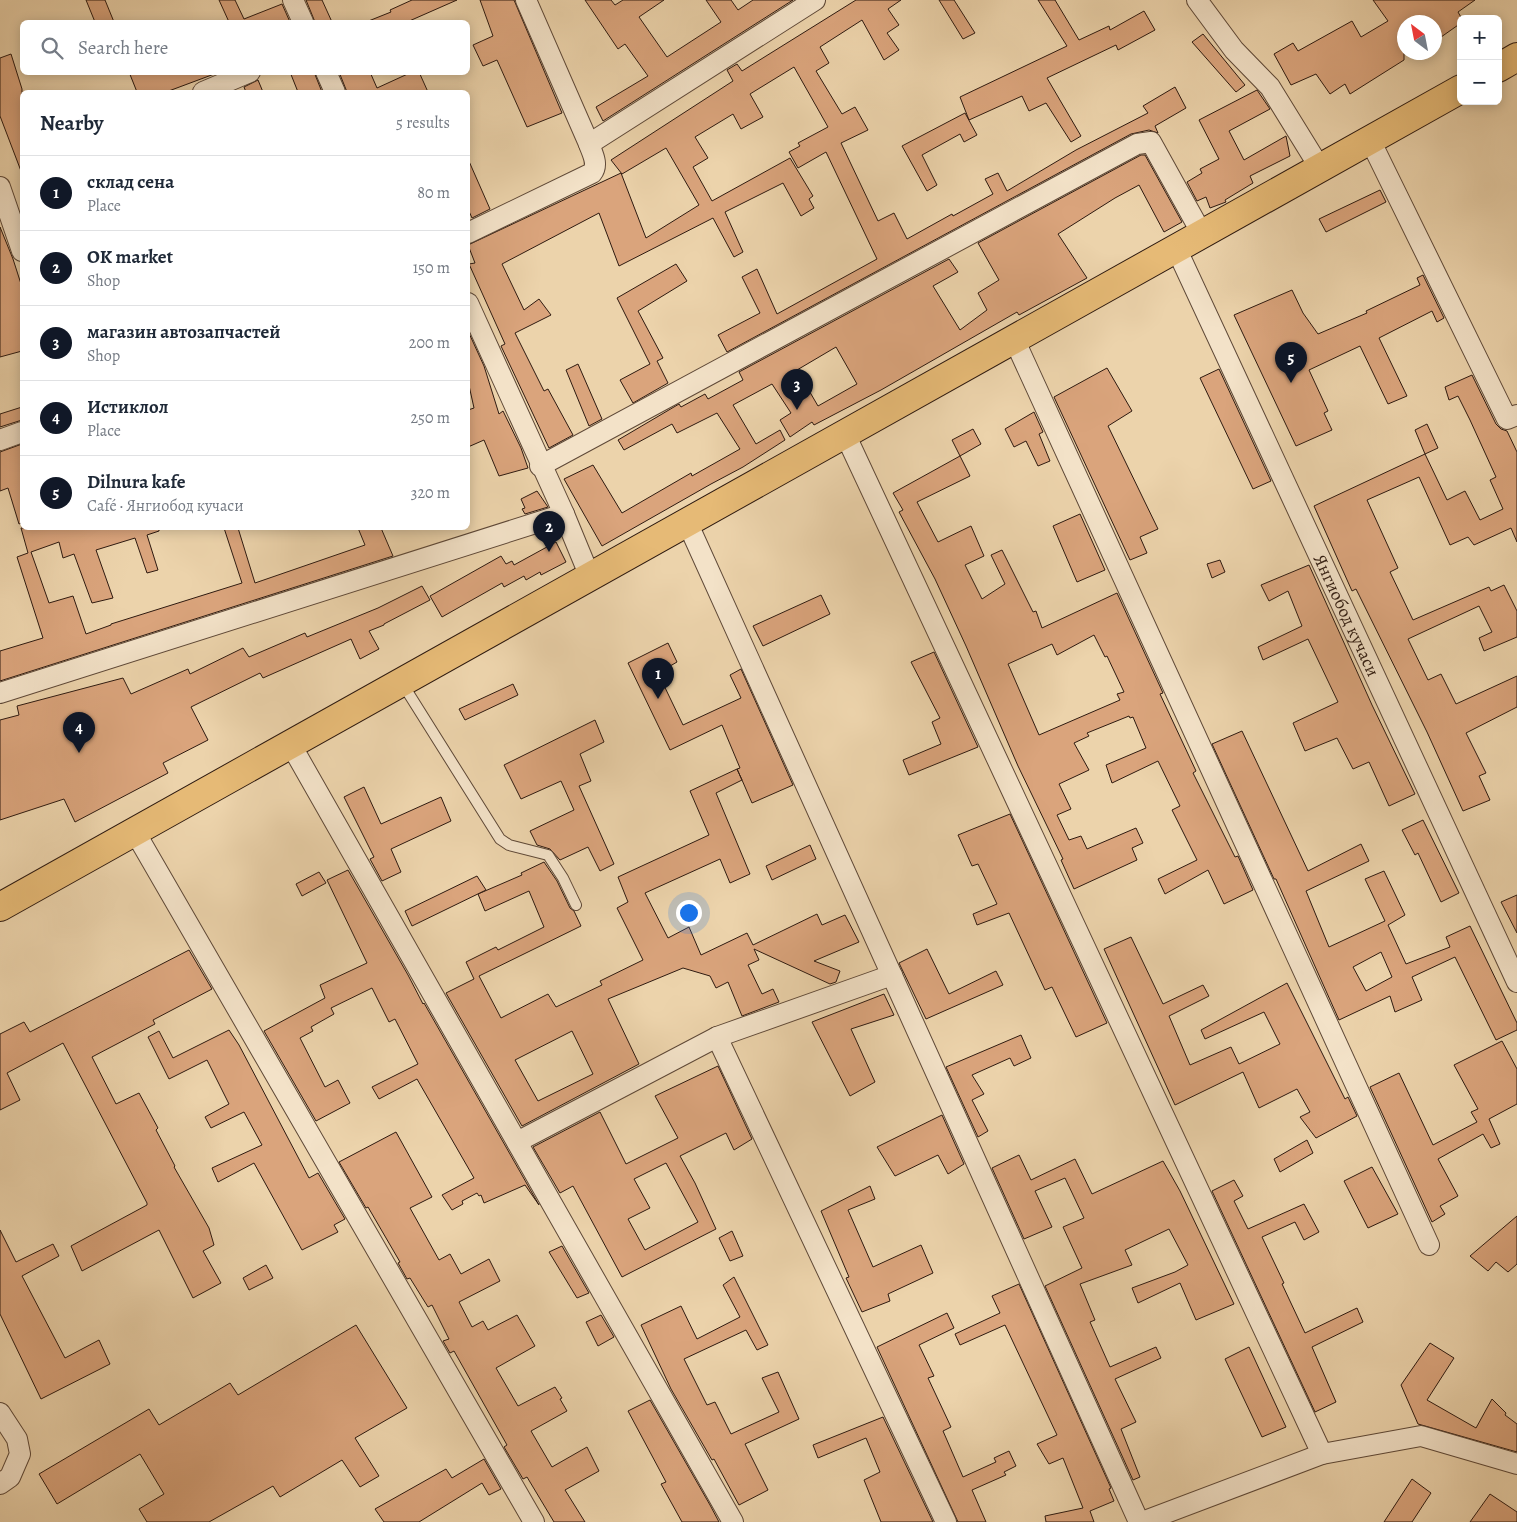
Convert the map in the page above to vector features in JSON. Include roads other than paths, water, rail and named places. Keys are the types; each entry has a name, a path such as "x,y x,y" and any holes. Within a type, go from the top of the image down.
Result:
{"main road":[{"path":"1502,66 1517,57"},
{"path":"0,908 1457,91"}],"street":[{"path":"293,0 302,20"},
{"path":"470,232 592,173 595,169 589,144 526,0"},
{"path":"589,144 815,0"},
{"path":"1197,0 1234,50 1270,87 1320,168"},
{"path":"208,90 243,75"},
{"path":"327,75 333,90"},
{"path":"1370,140 1507,419 1517,415"},
{"path":"540,466 714,370 1136,144 1151,142 1202,234"},
{"path":"0,187 20,245"},
{"name":"Янгиобод кучаси","path":"1176,248 1517,982"},
{"path":"470,308 540,466 564,514 590,577"},
{"path":"1014,339 1429,1244"},
{"path":"0,440 20,433"},
{"path":"845,434 1322,1454"},
{"path":"0,693 564,514"},
{"path":"687,522 1140,1522 1322,1454 1421,1436 1517,1464"},
{"path":"291,744 733,1522"},
{"path":"135,832 534,1522"},
{"path":"517,1142 717,1037 892,975"},
{"path":"717,1037 946,1522"},
{"path":"0,1413 17,1438 20,1454 10,1477 0,1484"}],"lane":[{"path":"402,682 500,839 508,845 548,855 563,878 576,905"}],"place":[{"name":"Dilnura kafe","path":"1291,383"},
{"name":"магазин автозапчастей","path":"797,410"},
{"name":"OK market","path":"549,552"},
{"name":"склад сена","path":"658,699"},
{"name":"Истиклол","path":"79,753"}]}
